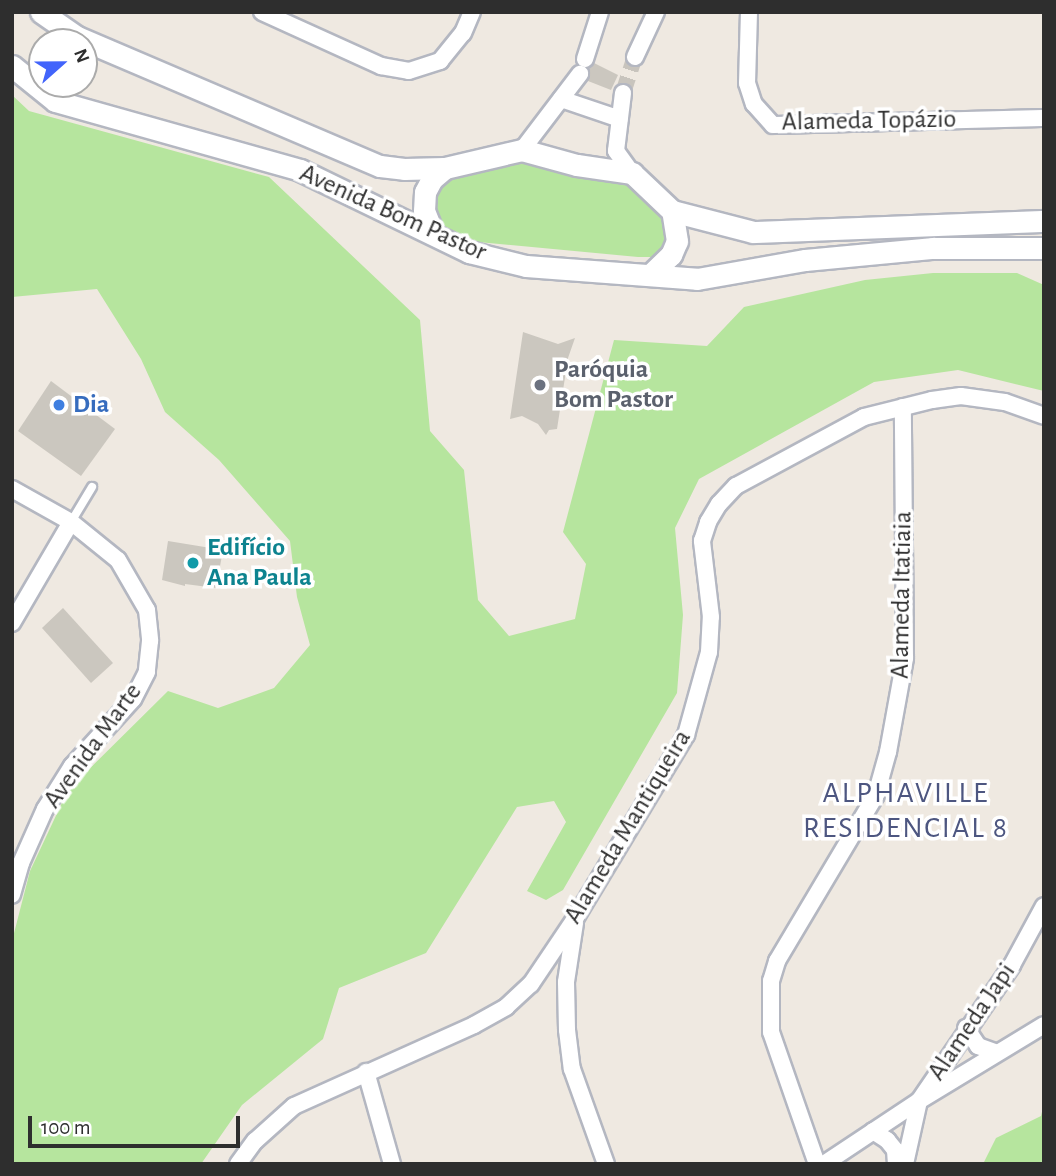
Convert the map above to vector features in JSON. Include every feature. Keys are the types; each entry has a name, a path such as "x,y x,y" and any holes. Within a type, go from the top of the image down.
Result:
{"street":[{"name":"Avenida Bom Pastor","path":"41,12 77,37 380,166 404,169 445,168 522,150 577,165 632,173"},
{"path":"262,12 380,66 409,71 439,61 463,33 471,12"},
{"path":"522,150 582,67 600,12"},
{"path":"635,57 656,12"},
{"name":"Alameda Topázio","path":"749,12 747,83 754,104 773,125 1044,118"},
{"name":"Avenida Bom Pastor","path":"12,66 55,101 300,170 469,252 504,262 698,279 805,260 933,248 1044,247"},
{"path":"622,93 617,151 632,173 672,211 753,232 1044,221"},
{"path":"561,99 620,119"},
{"path":"433,233 424,211 425,192 432,179 445,168"},
{"path":"652,274 671,255 677,241 672,211"},
{"name":"Alameda Mantiqueira","path":"238,1164 256,1141 294,1106 474,1025 506,1007 531,984 576,917 686,735 709,652 711,617 702,541 708,522 719,504 736,486 864,417 903,407 961,396 1005,402 1044,416"},
{"name":"Alameda Itatiaia","path":"817,1164 771,1032 771,981 777,961 876,795 888,752 905,658 903,407"},
{"name":"Avenida Marte","path":"12,489 71,523 118,560 147,610 149,641 147,672 133,699 72,766 45,809 21,863 12,895"},
{"path":"12,623 71,523"},
{"name":"Alameda Japi","path":"919,1101 966,1028 1012,965 1044,906"},
{"path":"576,917 566,982 567,1030 572,1069 606,1164"},
{"path":"824,1164 919,1101 1044,1025"},
{"path":"966,1028 978,1046 997,1054"},
{"path":"366,1072 392,1164"},
{"path":"905,1164 919,1101"},
{"path":"873,1131 887,1140 895,1150 896,1164"}],"lane":[{"path":"71,523 92,487"}],"green space":[{"path":"12,95 29,111 269,177 420,320 430,431 464,470 478,600 509,636 575,619 586,564 563,532 614,340 707,346 744,307 865,280 933,273 1017,273 1044,285 1044,391 958,370 874,382 699,479 675,528 683,615 677,693 563,890 546,900 527,891 566,822 554,801 517,807 426,953 339,988 323,1039 242,1105 201,1164 12,1164 12,941 30,871 68,790 168,691 218,708 274,688 310,645 297,597 290,541 219,460 165,412 141,359 97,289 12,297"},
{"path":"513,160 628,182 670,223 669,237 653,257 638,257 478,242 437,223 436,202 445,175"},
{"path":"1044,1103 1044,1164 983,1164 996,1138 1041,1116"}],"building":[{"path":"594,63 618,75 611,90 588,81 589,69"},
{"name":"Paróquia Bom Pastor","path":"523,332 558,344 575,338 568,358 557,429 549,430 546,435 538,424 522,416 510,419"},
{"name":"Dia","path":"51,381 115,429 81,476 18,431"},
{"name":"Edifício Ana Paula","path":"168,541 223,550 216,588 185,586 162,580"},
{"path":"63,608 113,663 91,683 42,628"}],"tunnel":[{"path":"623,93 635,57"}],"place":[{"name":"Paróquia Bom Pastor","path":"540,385"},
{"name":"Dia","path":"59,405"},
{"name":"Edifício Ana Paula","path":"193,563"}],"district":[{"name":"ALPHAVILLE RESIDENCIAL 8","path":"906,810"}]}
